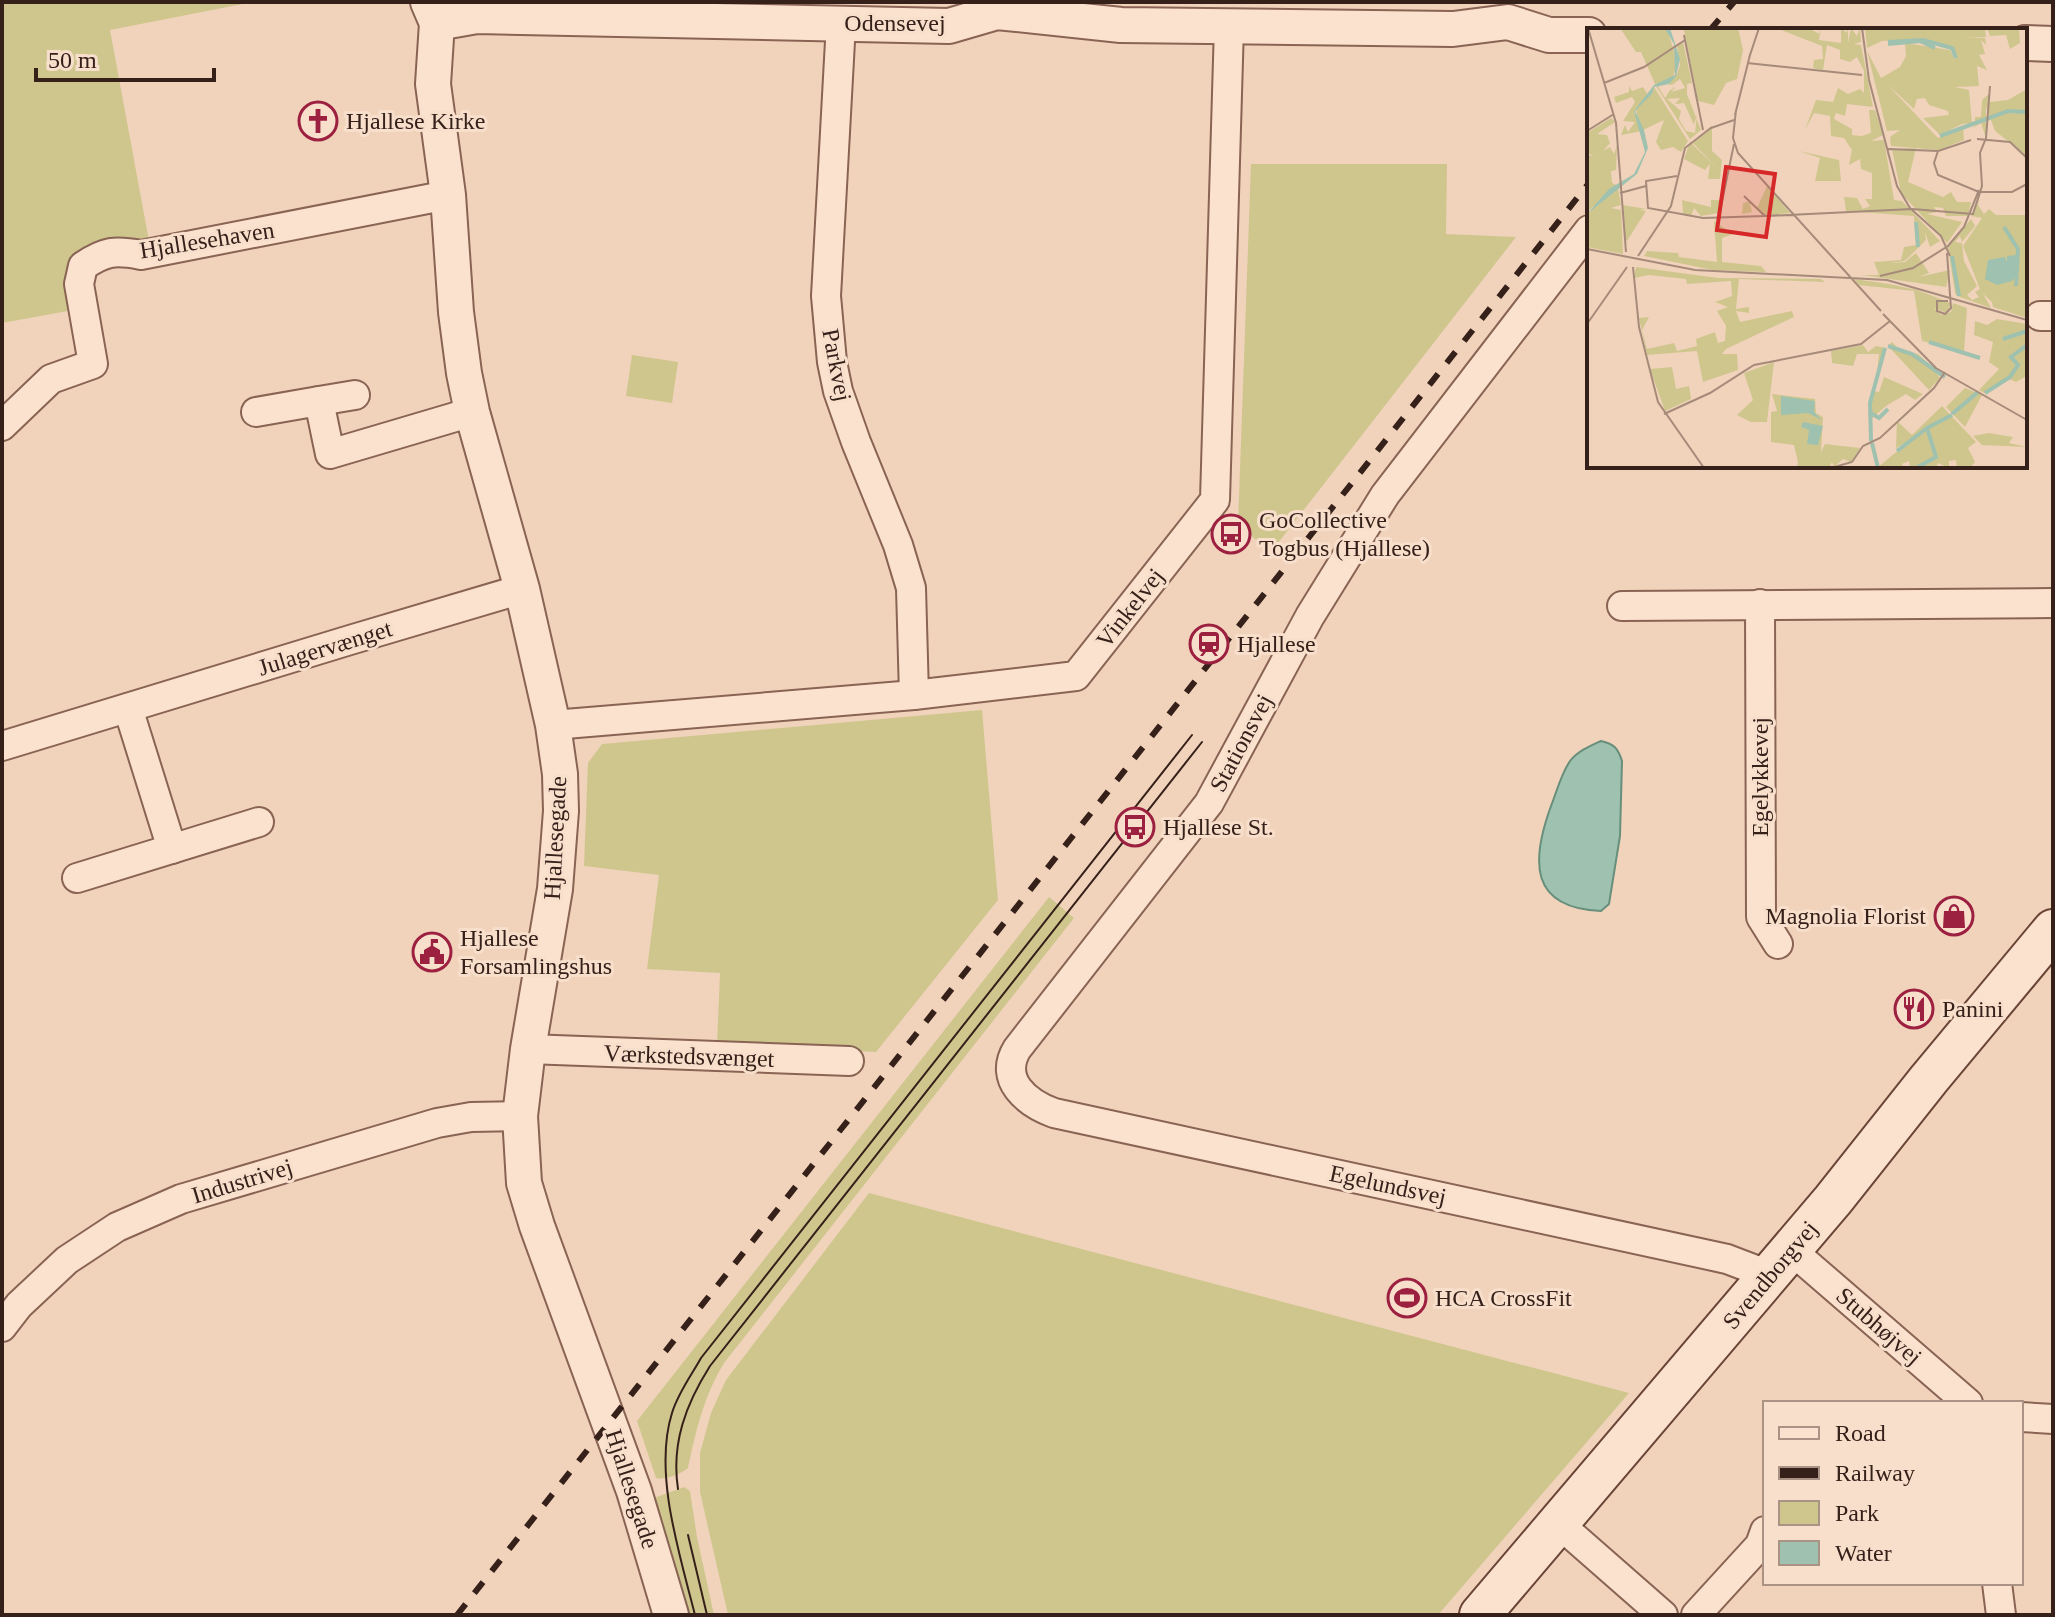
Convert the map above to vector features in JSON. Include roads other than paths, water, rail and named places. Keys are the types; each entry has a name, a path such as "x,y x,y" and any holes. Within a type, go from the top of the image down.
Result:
{"main road":[{"name":"Svendborgvej","path":"1480,1615 1833,1200 2053,930"}],"street":[{"name":"Odensevej","path":"432,12 477,16 949,26 996,7 1121,25 1453,29 1509,12 1549,35 1587,35"},
{"name":"Hjallesegade","path":"432,12 433,84 448,195 456,312 464,373 522,589 553,725 560,774 561,811 555,889 520,1116 524,1183 634,1491 671,1615"},
{"name":"Parkvej","path":"841,23 826,296 832,362 838,391 898,545 911,588 914,695"},
{"name":"Vinkelvej","path":"553,725 914,695 1076,676 1215,500 1229,26"},
{"path":"2027,43 2053,44"},
{"name":"Hjallesehaven","path":"2,426 51,379 93,364 79,284 83,266 97,256 117,251 141,255 448,195"},
{"name":"Stationsvej","path":"1015,1084 1010,1065 1017,1049 1209,803 1310,616 1385,495 1586,237"},
{"path":"256,412 355,395"},
{"path":"319,401 330,454 472,412"},
{"name":"Julagervænget","path":"2,746 522,589"},
{"path":"1622,606 2053,603"},
{"name":"Egelykkevej","path":"1760,604 1761,917 1778,944"},
{"path":"128,708 172,849"},
{"path":"77,878 259,822"},
{"name":"Værkstedsvænget","path":"528,1049 849,1061"},
{"name":"Egelundsvej","path":"1015,1084 1033,1103 1054,1113 1727,1259 1780,1262"},
{"name":"Industrivej","path":"2,1327 19,1305 67,1260 117,1227 181,1199 437,1123 471,1117 520,1116"},
{"name":"Stubhøjvej","path":"1780,1262 1965,1401"},
{"path":"2023,1417 2053,1419"},
{"path":"1558,1523 1663,1615"},
{"path":"1696,1615 1760,1545 1763,1537"},
{"path":"1997,1585 2001,1615"}],"water":[{"path":"1601,741 1615,747 1622,761 1620,836 1609,904 1601,911 1577,908 1560,901 1548,891 1539,863 1544,826 1564,771 1577,754"}],"tram line":[{"path":"695,1615 676,1541 665,1461 672,1413 685,1385 701,1358 1192,735"},
{"path":"678,1489 676,1472 682,1424 710,1366 1202,742"},
{"path":"688,1535 707,1615"}],"railway":[{"path":"1712,28 1734,2"},
{"path":"457,1615 1587,186"}],"place":[{"name":"Hjallese Kirke","path":"318,121"},
{"name":"GoCollective Togbus (Hjallese)","path":"1231,534"},
{"name":"Hjallese","path":"1209,644"},
{"name":"Hjallese St.","path":"1135,827"},
{"name":"Magnolia Florist","path":"1954,916"},
{"name":"Hjallese Forsamlingshus","path":"432,952"},
{"name":"Panini","path":"1914,1009"},
{"name":"HCA CrossFit","path":"1407,1298"}]}
